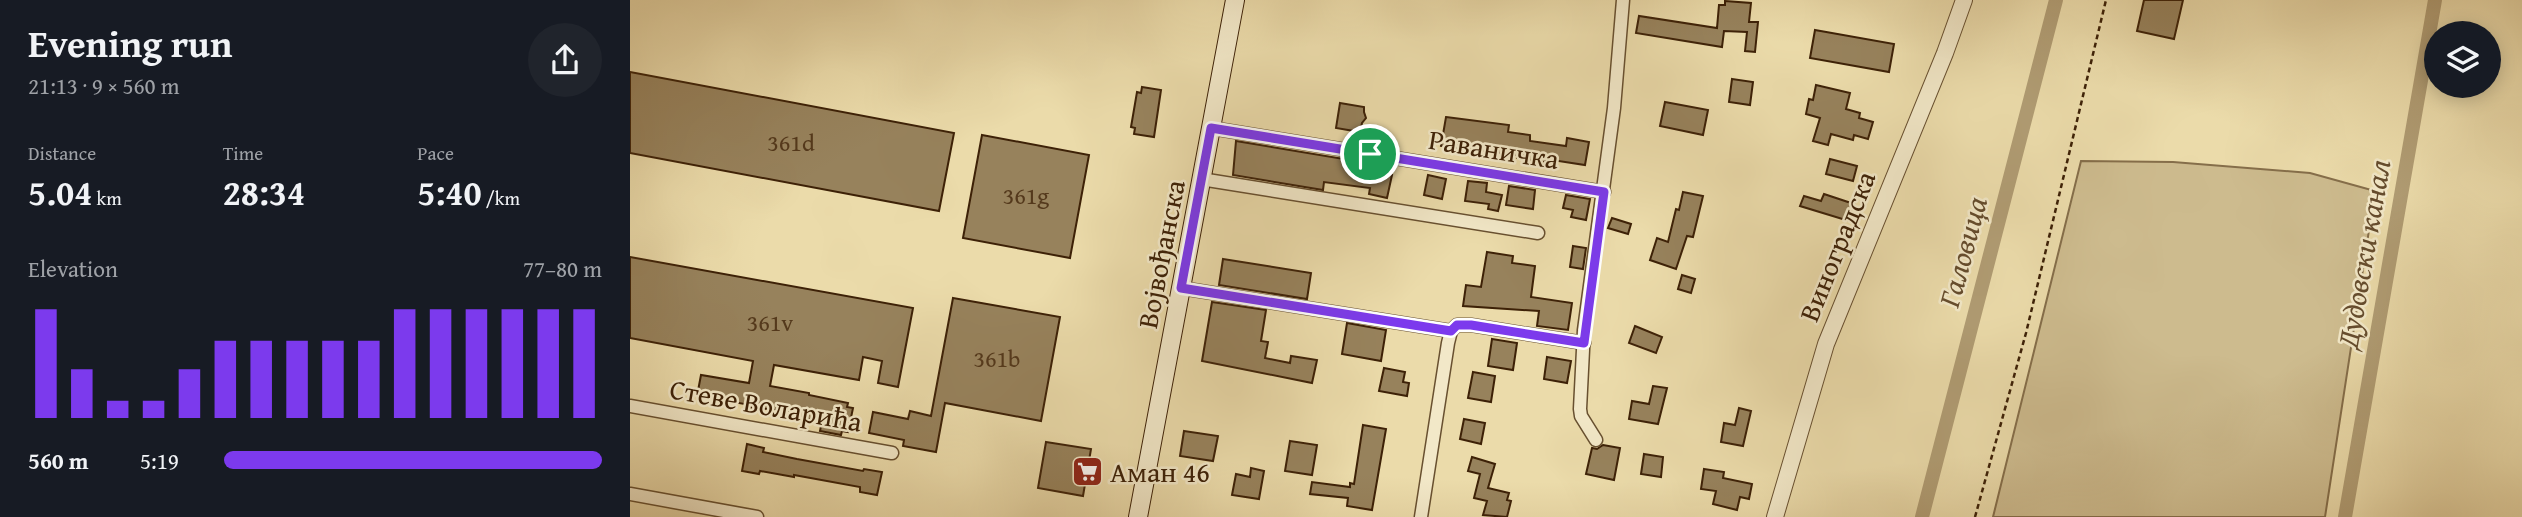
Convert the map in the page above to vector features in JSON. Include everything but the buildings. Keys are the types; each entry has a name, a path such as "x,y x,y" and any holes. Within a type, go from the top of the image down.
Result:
{"main road":[{"name":"Војвођанска","path":"1138,517 1235,0"}],"street":[{"path":"1596,440 1584,422 1580,409 1584,343 1604,192 1623,0"},
{"name":"Виноградска","path":"1775,517 1829,335 1945,53 1964,0"},
{"name":"Раваничка","path":"1211,128 1604,192"},
{"path":"1201,179 1538,233"},
{"path":"1181,288 1451,331"},
{"path":"1421,517 1451,331 1457,325 1471,325 1584,343"},
{"name":"Стеве Воларића","path":"630,406 892,453"},
{"path":"630,494 757,517"}],"path":[{"path":"1975,517 2026,333 2106,0"}],"shaded area":[{"path":"2081,161 2173,162 2310,173 2375,191 2325,517 1993,517"}],"waterway":[{"name":"Галовица","path":"1922,517 2056,0"},
{"name":"Дудовски канал","path":"2345,517 2435,0"}],"place":[{"name":"Аман 46","path":"1087,472"}],"route":[{"path":"1211,128 1370,154 1604,192 1584,343 1461,324 1451,331 1181,288 1211,128"}]}
